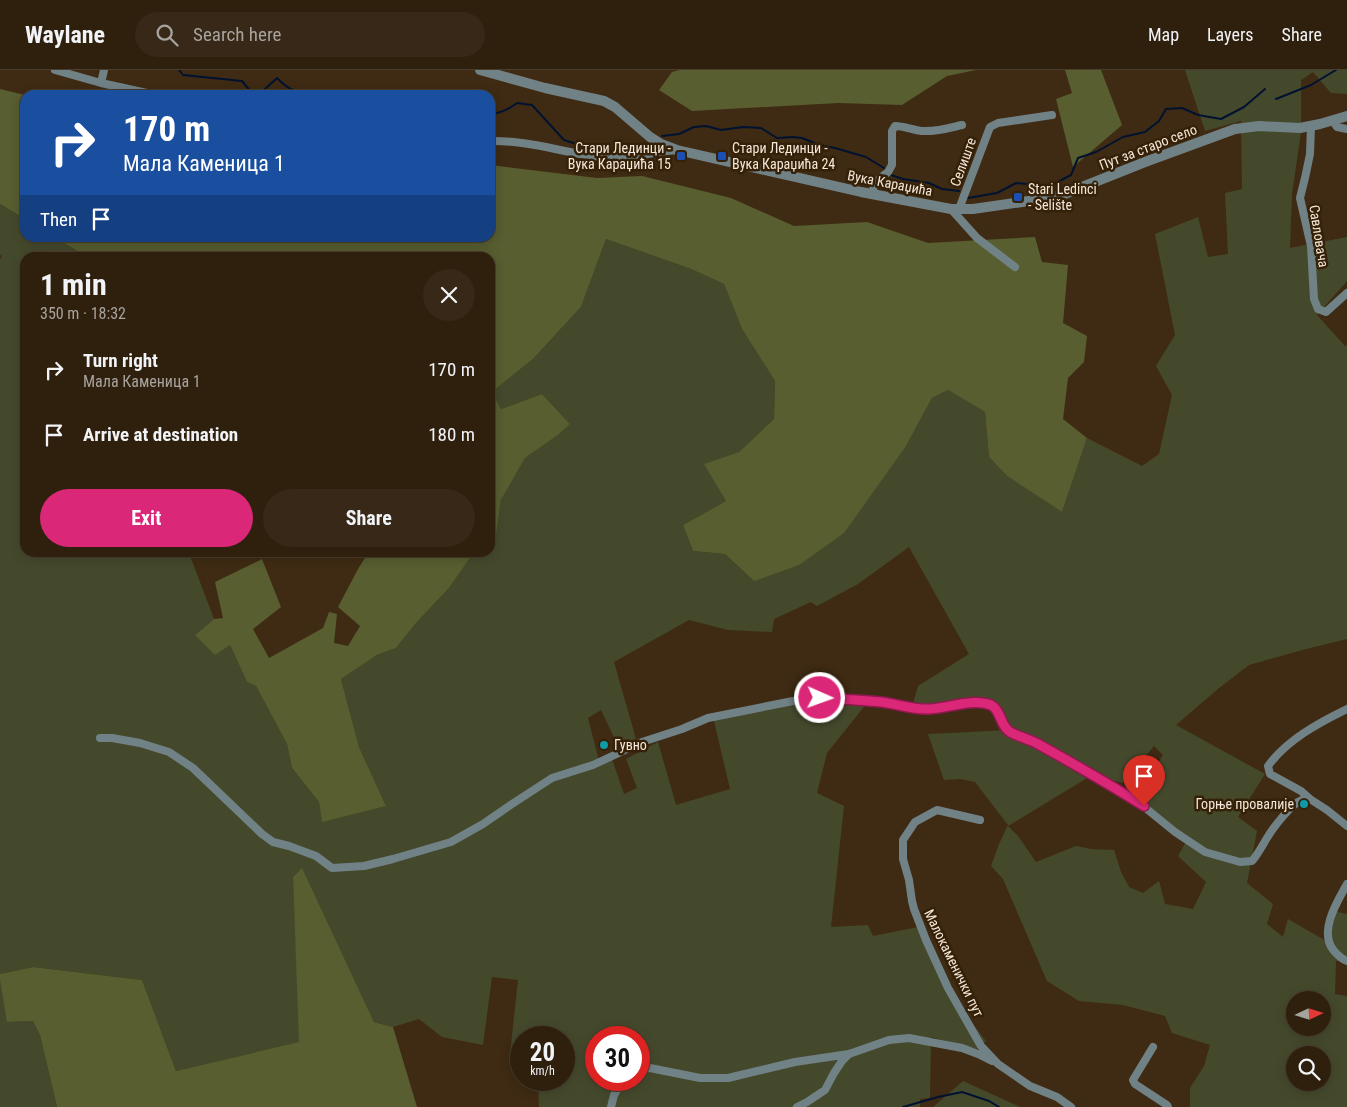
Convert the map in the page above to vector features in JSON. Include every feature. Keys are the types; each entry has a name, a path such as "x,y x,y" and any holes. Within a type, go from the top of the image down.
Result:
{"street":[{"path":"55,70 135,90"},
{"path":"101,82 104,70"},
{"name":"Вука Караџића","path":"480,70 545,88 604,101 615,107 650,137 661,144 677,150 872,194 955,209"},
{"name":"Селиште","path":"955,209 990,127 998,123 1052,115"},
{"name":"Пут за старо село","path":"955,209 986,208 1062,195 1235,129 1259,126 1300,128 1347,116"},
{"path":"1333,121 1337,127 1347,129"},
{"path":"872,194 878,179 888,172 892,165 892,131 896,126 925,131 962,125"},
{"name":"Савловача","path":"1311,126 1310,154 1300,198 1311,246 1314,299 1318,309 1326,312 1347,293"},
{"path":"495,141 526,143 602,157 626,157 677,150"},
{"path":"955,209 977,238 1015,267"},
{"path":"100,738 140,743 169,752 193,768 273,842 316,856 332,868 364,866 394,860 451,842 483,824 552,778 593,765 642,742 708,718 793,701 820,698 882,702 920,709 972,703 984,703 993,706 998,711 1003,726 1010,732 1038,744 1111,785 1144,806 1175,832 1204,852 1240,862 1252,861 1268,837 1294,805 1302,800 1310,799"},
{"path":"1347,709 1315,726 1291,743 1268,766 1270,774 1301,791 1347,826"},
{"name":"Малокаменички пут","path":"980,820 937,810 915,822 903,840 903,859 914,909 948,988 981,1046 998,1064 1030,1086 1057,1097 1072,1107"},
{"path":"1347,884 1334,907 1327,932 1331,948 1341,959 1347,961"},
{"path":"650,1068 700,1078 728,1078 795,1062 849,1054 889,1040 909,1038 962,1048 998,1064"},
{"path":"1152,1047 1133,1080 1135,1084 1168,1107"},
{"path":"797,1107 825,1090 842,1061 849,1054"},
{"path":"611,1107 616,1091"}],"green space":[{"path":"679,70 976,70 947,76 902,105 838,103 692,111 659,90 672,72"},
{"path":"1065,70 1101,70 1122,125 1073,167 1056,99 1072,93"},
{"path":"1185,70 1347,70 1347,94 1331,93 1313,72 1301,80 1301,132 1292,194 1290,248 1347,237 1347,281 1317,315 1345,346 1347,345 1347,639 1249,665 1176,725 1265,774 1238,817 1257,831 1247,883 1273,904 1267,924 1283,937 1288,919 1326,941 1333,911 1347,914 1347,960 1336,961 1335,994 1347,996 1347,1107 1190,1107 1190,1088 1204,1066 1210,1045 1172,1033 1165,1016 1123,1005 1079,1001 1047,981 1003,879 991,866 1008,825 975,782 960,779 944,780 928,734 1008,730 1000,706 986,700 933,707 912,707 918,686 969,654 909,547 858,584 817,606 811,602 774,619 772,632 728,630 689,620 614,662 636,739 619,748 601,710 588,718 600,765 612,759 624,794 637,788 626,759 658,742 676,805 730,789 713,717 820,695 871,698 827,753 817,793 844,806 831,927 868,925 873,936 923,926 962,1010 986,1041 977,1049 931,1037 930,1098 920,1099 920,1107 539,1107 538,1091 575,1091 575,1026 513,1026 518,980 492,977 483,1045 442,1037 419,1019 393,1027 374,1022 302,869 293,877 300,1042 176,1071 142,980 33,967 0,974 0,259 2,256 0,255 0,204 20,216 20,242 62,242 79,252 20,252 20,557 191,557 214,619 195,635 230,645 247,682 256,686 287,744 292,768 319,802 322,821 386,806 359,747 341,679 377,655 396,648 416,623 449,588 470,558 495,557 495,537 501,500 525,458 558,435 570,424 542,394 501,409 495,398 495,390 533,359 581,307 606,239 691,269 724,284 742,329 775,381 774,419 739,452 705,464 726,501 683,525 693,551 725,554 754,581 906,446 932,398 948,390 985,412 989,457 1007,476 1062,512 1087,438 1142,466 1159,454 1172,395 1156,366 1175,335 1155,234 1198,217 1208,257 1228,254 1225,193 1242,189 1241,121 1205,131","holes":["1154,746 1163,755 1136,796 1188,838 1178,856 1206,882 1193,909 1165,904 1159,881 1143,893 1129,887 1121,872 1114,850 1076,846 1036,862 1018,836 1008,826 1092,775 1123,783"]},
{"path":"0,89 20,94 20,216 0,204"},
{"path":"495,166 597,178 642,176 731,198 794,226 867,222 928,243 1035,237 1042,262 1068,265 1063,323 1087,336 1084,362 1068,378 1063,419 1087,438 1062,512 1007,476 989,457 985,412 948,390 932,398 906,446 844,533 799,565 754,581 725,554 693,551 683,525 726,501 704,464 739,452 774,419 775,381 742,329 724,284 691,269 606,239 581,307 533,359 495,390 495,252 79,252 62,242 495,242"},
{"path":"542,394 570,424 558,435 525,458 501,500 496,536 495,398 501,409"},
{"path":"366,557 471,557 449,588 416,623 396,648 377,655 341,679 359,747 386,806 322,822 319,802 292,768 287,744 256,686 247,682 230,645 215,655 195,635 214,619 223,618 215,582 262,559 281,607 253,629 269,658 323,628 329,612 337,614 334,643 348,646 360,626 338,607"},
{"path":"302,868 374,1022 393,1027 417,1107 57,1107 40,1035 33,1021 7,1022 0,974 33,967 142,980 176,1071 299,1042 293,877"},
{"path":"0,980 8,1022 33,1021 40,1035 57,1107 0,1107"},
{"path":"963,1081 1020,1107 933,1107"}],"waterway":[{"path":"179,70 183,75 242,81 249,90"},
{"path":"1276,99 1311,85 1336,70"},
{"path":"264,90 277,78 294,90"},
{"path":"968,198 997,193 1016,183 1050,186 1071,175 1078,158 1096,152 1123,137 1145,132 1159,121 1166,109 1182,108 1198,115 1221,119 1244,107 1265,89"},
{"path":"495,113 505,111 517,103 532,105 564,140 607,152 630,151 638,147 652,145"},
{"path":"662,136 679,134 694,127 706,126 721,130 743,127 761,128 777,138 802,138 819,145 866,157 884,168"},
{"path":"891,175 929,183 942,189 959,191"},
{"path":"903,1107 962,1092 989,1101 999,1107"}],"place":[{"name":"Стари Лединци - Вука Караџића 15","path":"681,156"},
{"name":"Стари Лединци - Вука Караџића 24","path":"722,156"},
{"name":"Stari Ledinci - Selište","path":"1018,197"},
{"name":"Гувно","path":"604,745"},
{"name":"Горње провалије","path":"1304,804"}],"route":[{"path":"820,698 882,702 920,709 984,703 993,706 998,711 1003,726 1010,732 1038,744 1144,806"}]}
